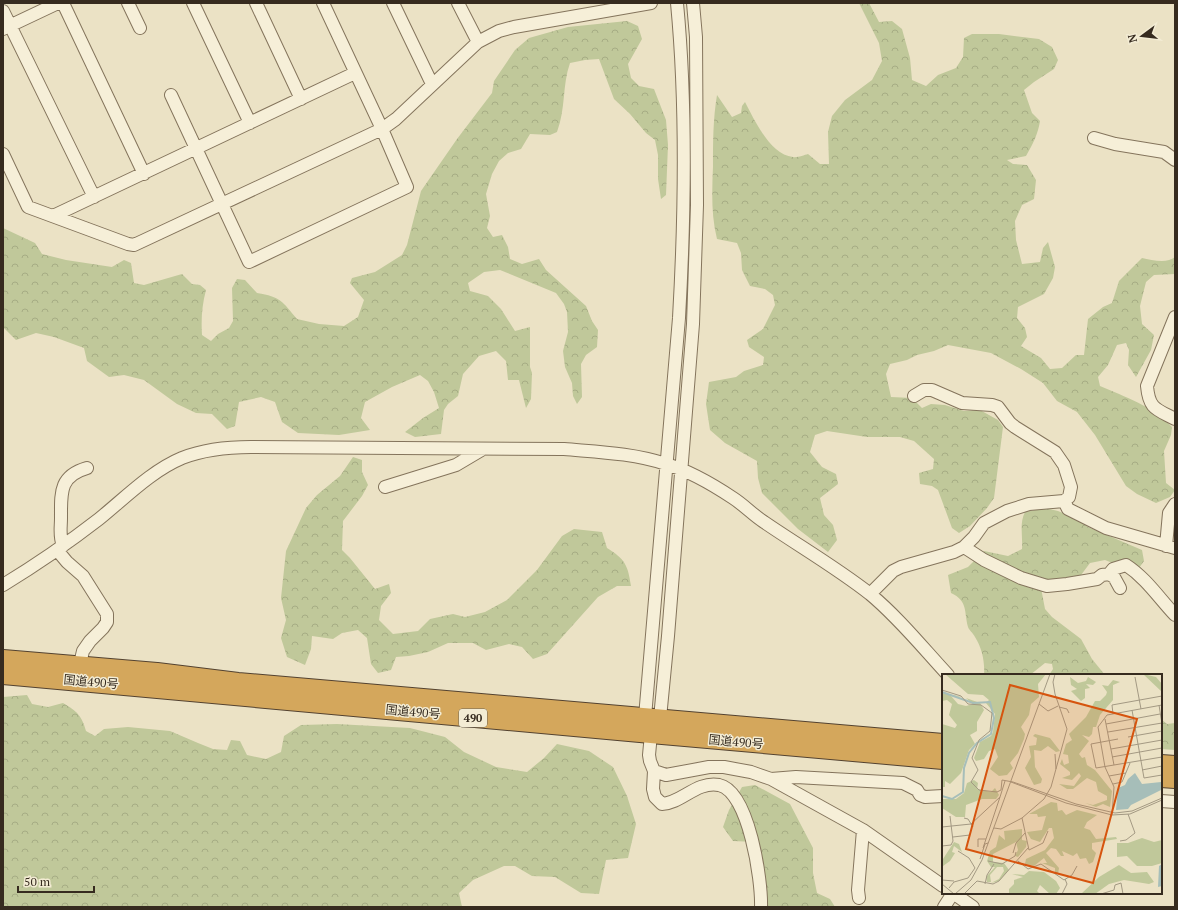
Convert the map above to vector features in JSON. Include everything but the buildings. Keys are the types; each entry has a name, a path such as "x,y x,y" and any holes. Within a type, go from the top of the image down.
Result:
{"highway":[{"name":"国道490号","path":"3,659 78,673 651,734 942,760"},
{"name":"国道490号","path":"3,675 158,672 253,684 942,743"},
{"path":"1162,764 1175,765"},
{"path":"1162,778 1175,779"}],"street":[{"path":"6,28 58,3"},
{"path":"63,3 144,174"},
{"path":"128,3 140,28"},
{"path":"193,3 250,122"},
{"path":"256,3 301,99"},
{"path":"171,95 249,262 407,187 382,129 323,3"},
{"path":"393,3 432,84"},
{"path":"458,3 478,42"},
{"path":"3,154 6,169 28,207 128,244 134,244 222,205 382,129 396,119 478,42 499,31 514,27 651,3"},
{"path":"653,718 666,463 679,318 684,200 683,122 677,3"},
{"path":"693,3 696,44 696,250 694,324 682,469 649,755 654,771 652,789 655,798 662,804 678,800 691,791 704,786 719,785 730,791 741,807 758,864 761,907"},
{"path":"3,11 6,28 94,197"},
{"path":"53,216 355,73"},
{"path":"1094,138 1122,146 1164,152 1175,160"},
{"path":"1175,317 1147,386 1151,405 1175,419"},
{"path":"870,594 897,569 954,552 964,547 974,537 984,523 1007,511 1029,504 1064,501 1069,497 1071,487 1064,464 1055,452 1010,423 998,407 992,405 962,403 932,390 924,390 914,396"},
{"path":"3,585 60,548 148,479 168,466 196,453 224,447 564,449 611,453 647,458 666,463 682,469 734,499 762,521 870,594 896,618 947,674"},
{"path":"385,487 456,465 484,449"},
{"path":"78,673 84,651 90,641 108,622 107,614 83,576 67,562 60,548 61,496 64,485 71,475 87,468"},
{"path":"1064,501 1068,509 1106,528 1171,547 1169,513 1175,504"},
{"path":"964,547 984,560 1021,578 1047,586 1097,579 1102,575 1110,574 1114,577 1120,588"},
{"path":"1110,574 1113,569 1126,565 1146,582 1175,615"},
{"path":"654,771 666,775 709,767 724,767 751,772 771,778 863,830 942,885"},
{"path":"771,778 796,777 902,782 917,790 920,795 925,798 942,796"},
{"path":"1162,800 1175,802"},
{"path":"859,898 858,890 863,830"},
{"path":"944,907 952,894"},
{"path":"954,894 973,907"}],"green space":[{"path":"859,3 869,3 879,22 892,21 902,29 910,58 912,80 926,86 938,75 956,68 963,57 964,38 972,34 999,34 1039,39 1052,47 1058,60 1054,69 1024,90 1032,113 1040,121 1035,139 1026,156 1007,160 1013,164 1027,165 1036,180 1034,199 1022,205 1015,221 1016,240 1022,264 1040,262 1043,248 1048,242 1055,267 1053,278 1044,294 1018,307 1017,318 1025,328 1027,337 1021,346 1041,358 1050,369 1062,368 1076,355 1084,355 1088,319 1103,307 1112,303 1119,281 1142,258 1164,261 1175,257 1175,274 1154,275 1146,282 1140,306 1142,324 1154,335 1151,350 1136,377 1128,365 1129,350 1126,343 1117,345 1108,365 1098,377 1100,386 1129,398 1156,413 1172,427 1171,435 1164,451 1166,483 1175,490 1170,497 1156,503 1137,494 1126,486 1095,435 1077,412 1057,401 1043,383 991,353 948,345 934,351 917,355 907,360 890,364 886,374 891,397 912,398 922,408 931,404 945,405 964,411 980,410 998,420 1003,427 994,498 970,526 959,533 952,528 938,490 932,486 920,484 919,473 933,469 934,459 914,441 900,437 867,437 827,431 815,435 810,452 822,467 836,474 838,484 820,498 824,515 833,525 837,540 828,552 798,529 762,493 758,478 757,461 725,443 710,430 706,404 709,382 736,377 744,371 763,365 764,357 749,347 747,340 763,329 775,305 773,295 765,289 750,286 742,270 741,253 737,243 717,239 712,194 714,130 717,95 732,117 741,113 742,106 745,102 758,126 770,143 785,155 798,157 808,154 820,164 829,164 828,132 832,116 845,100 872,80 882,61 879,43"},
{"path":"627,21 638,26 642,39 628,64 631,78 639,86 654,89 666,120 668,145 666,195 661,199 658,179 658,155 655,140 646,133 630,114 614,99 599,59 570,63 566,80 562,114 557,132 550,135 530,134 521,149 508,153 499,161 492,174 486,194 490,216 487,228 493,237 502,235 508,247 510,259 522,264 539,259 546,270 586,306 592,321 598,330 597,347 586,355 581,364 582,397 577,404 573,396 572,383 565,367 563,351 568,332 567,312 564,304 556,293 500,270 484,272 468,283 470,291 488,296 501,309 515,331 530,327 530,367 532,373 531,399 526,408 519,380 508,380 506,361 496,351 479,356 463,374 458,396 448,404 444,410 441,434 415,437 405,432 439,408 434,392 428,381 420,375 392,387 365,402 361,418 370,430 339,435 298,433 282,422 275,402 261,397 239,402 235,426 227,429 212,414 196,413 177,404 144,380 124,375 109,377 87,361 84,348 54,337 36,333 16,340 3,327 3,228 35,243 42,254 66,260 112,267 124,260 131,263 134,283 144,285 182,274 192,284 200,285 206,290 202,312 202,335 211,341 218,334 229,328 233,321 232,288 237,279 245,280 257,293 276,298 288,308 297,319 319,324 344,326 358,317 364,300 350,283 352,278 375,272 402,255 407,245 421,191 457,139 492,93 494,81 515,50 529,38 568,27"},
{"path":"353,457 362,460 362,472 368,485 362,496 343,521 342,550 375,589 389,584 391,593 381,606 379,620 393,634 418,631 430,619 453,614 465,617 485,612 507,600 537,570 562,536 574,529 602,532 607,548 625,563 629,573 631,586 617,586 598,597 547,654 533,659 522,647 509,644 486,650 473,643 448,643 428,652 396,657 391,670 378,673 371,664 367,638 358,630 342,633 333,639 312,636 311,649 305,665 287,657 281,638 286,620 281,598 286,551 306,508 317,495 340,476"},
{"path":"1045,508 1058,511 1075,518 1088,527 1142,550 1144,561 1139,568 1115,564 1105,560 1090,563 1081,575 1064,579 1041,588 1045,609 1052,617 1081,639 1092,659 1104,674 1050,674 1053,669 1052,664 1045,663 1031,674 984,674 981,650 968,627 963,603 951,593 948,575 968,567 984,551 1008,556 1022,549 1022,526 1025,512"},
{"path":"27,695 32,704 48,707 63,703 68,706 81,718 86,731 95,736 104,729 128,727 170,731 213,749 227,750 231,740 240,741 247,755 266,759 281,752 284,736 301,725 337,724 410,728 445,737 464,752 496,767 527,772 544,758 557,744 589,751 613,767 627,796 636,824 628,858 606,860 599,894 581,893 555,877 532,876 515,866 504,866 473,880 459,893 462,907 3,907 3,697"},
{"path":"1162,720 1167,724 1175,723 1175,750 1162,749"},
{"path":"755,785 790,804 813,848 813,873 817,893 830,899 835,907 765,907 755,842 733,841 723,827 729,810 742,787"}]}
